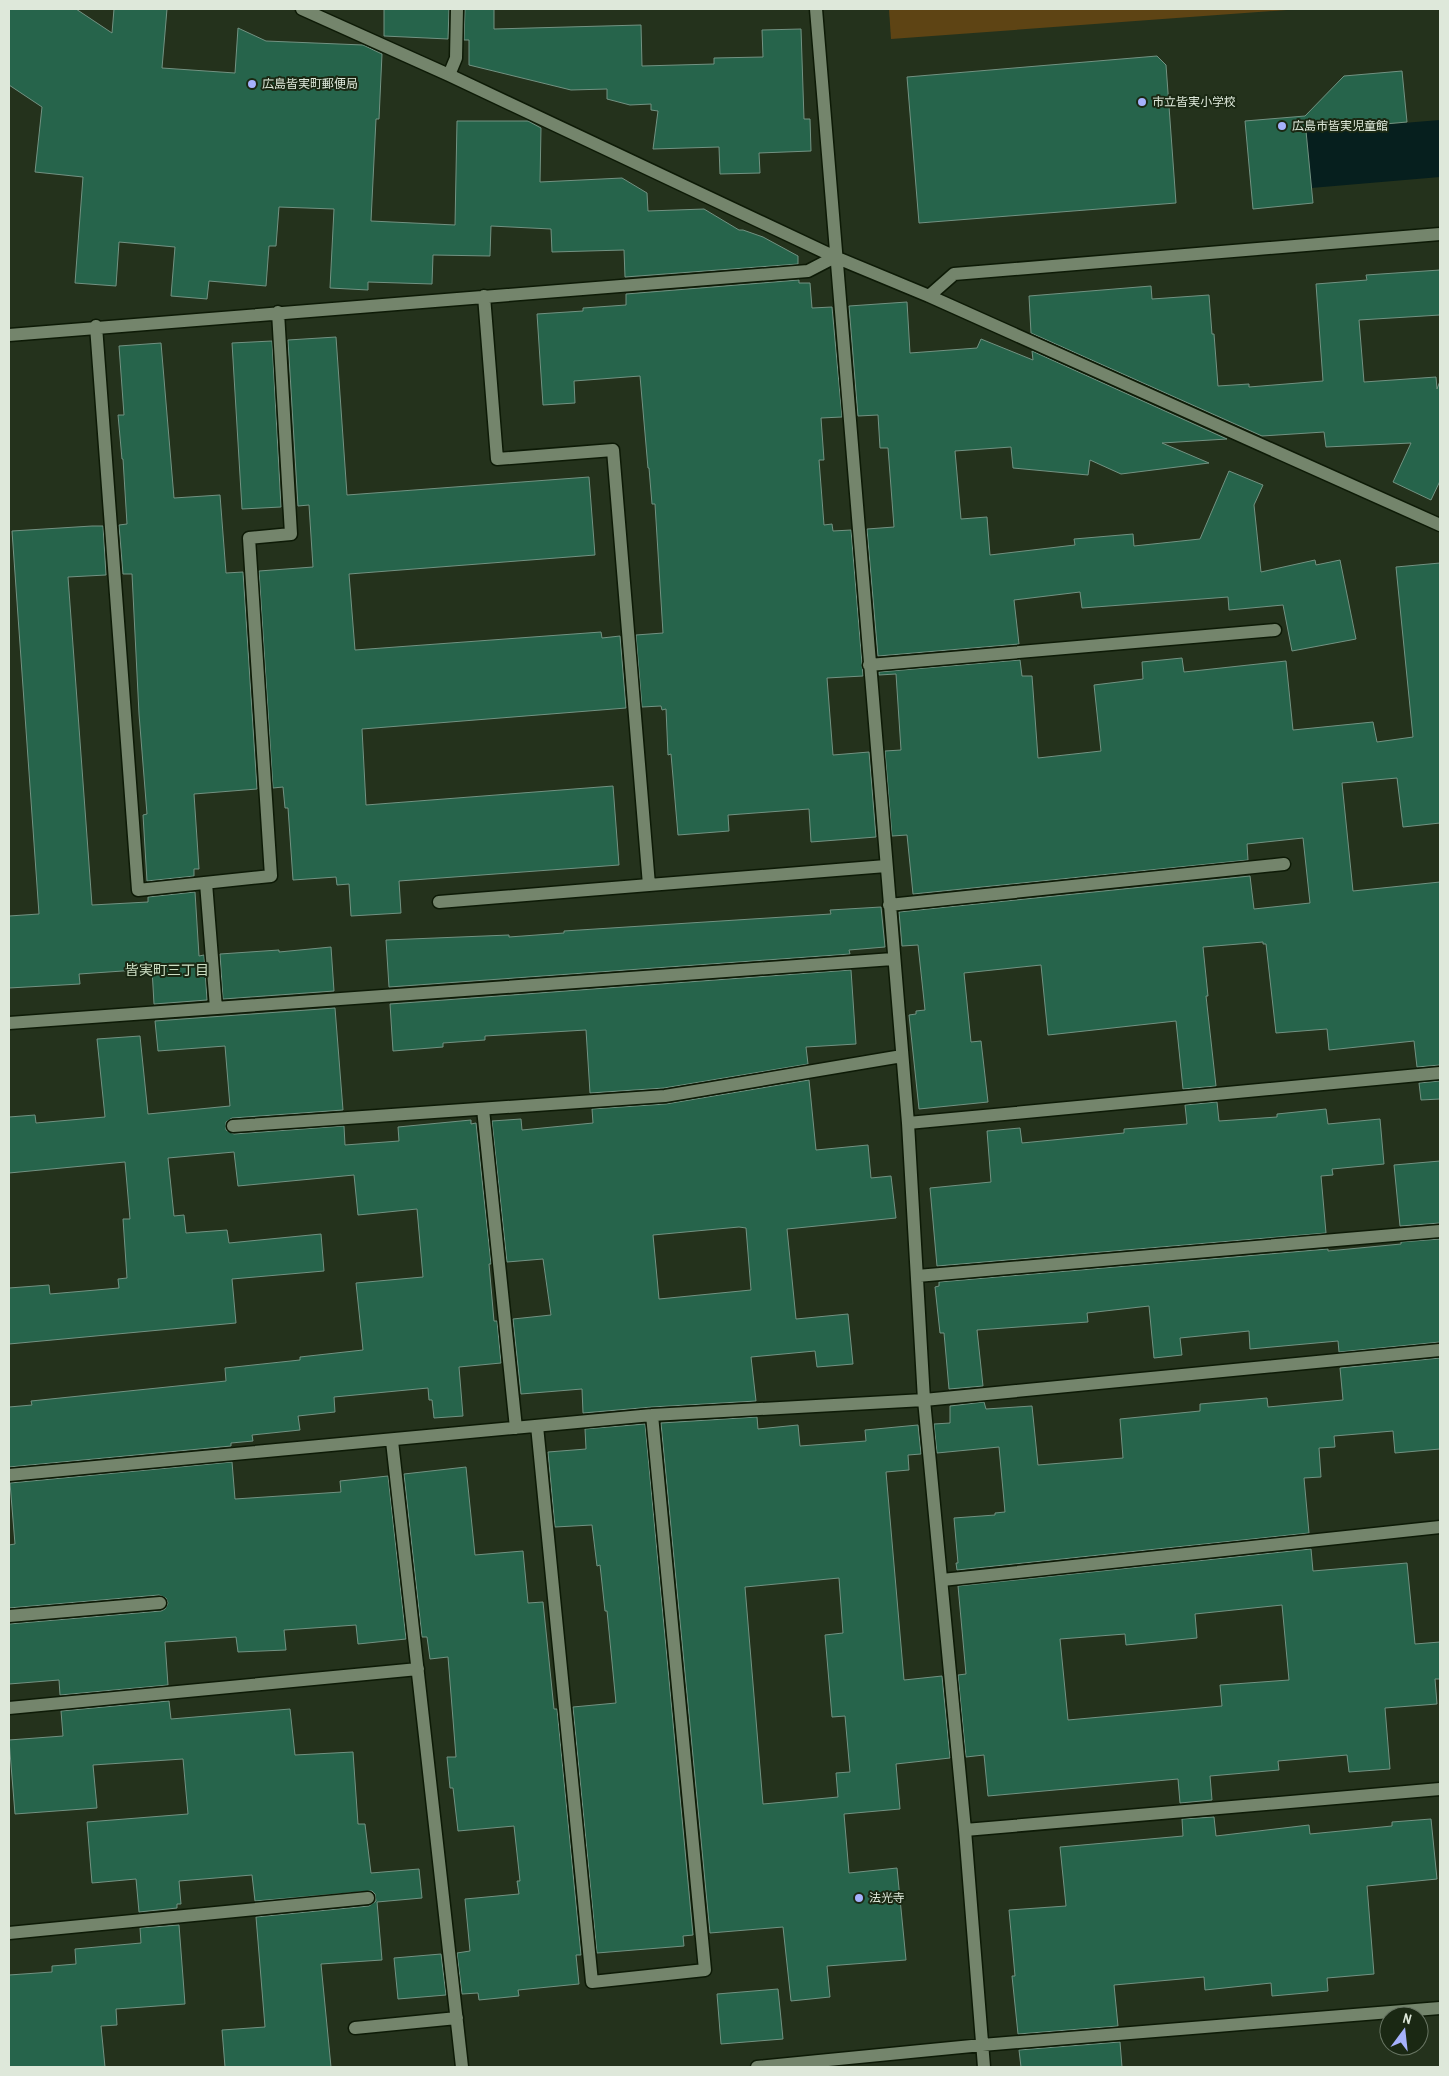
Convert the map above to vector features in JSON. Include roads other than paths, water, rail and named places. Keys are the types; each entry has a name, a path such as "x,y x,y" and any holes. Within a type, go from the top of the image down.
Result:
{"street":[{"path":"302,9 449,75 835,257 929,296 1440,525"},
{"path":"449,75 456,58 457,9"},
{"path":"816,9 888,904 908,1122 924,1400 965,1830 984,2067"},
{"path":"929,296 954,274 1440,234"},
{"path":"9,335 96,326 808,271 835,257"},
{"path":"484,296 497,459 613,450 649,885"},
{"path":"96,326 138,890 271,876 249,538 291,534 278,312"},
{"path":"869,665 1275,630"},
{"path":"888,904 1284,864"},
{"path":"439,902 886,866"},
{"path":"206,883 216,1008"},
{"path":"9,1023 893,960"},
{"path":"233,1126 665,1096 902,1056"},
{"path":"908,1122 1440,1073"},
{"path":"483,1108 516,1428"},
{"path":"917,1276 1440,1230"},
{"path":"9,1475 652,1416 924,1400 1440,1350"},
{"path":"537,1426 592,1982 705,1970 652,1416"},
{"path":"392,1441 462,2067"},
{"path":"942,1580 1440,1527"},
{"path":"9,1616 160,1603"},
{"path":"9,1708 418,1668"},
{"path":"965,1830 1440,1789"},
{"path":"9,1933 368,1898"},
{"path":"756,2067 982,2045 1440,2008"},
{"path":"355,2028 457,2018"}],"water":[{"path":"1440,120 1440,177 1311,188 1306,131"}],"place":[{"name":"広島皆実町郵便局","path":"252,84"},
{"name":"市立皆実小学校","path":"1142,102"},
{"name":"広島市皆実児童館","path":"1282,126"},
{"name":"法光寺","path":"859,1898"}],"district":[{"name":"皆実町三丁目","path":"167,970"}]}
